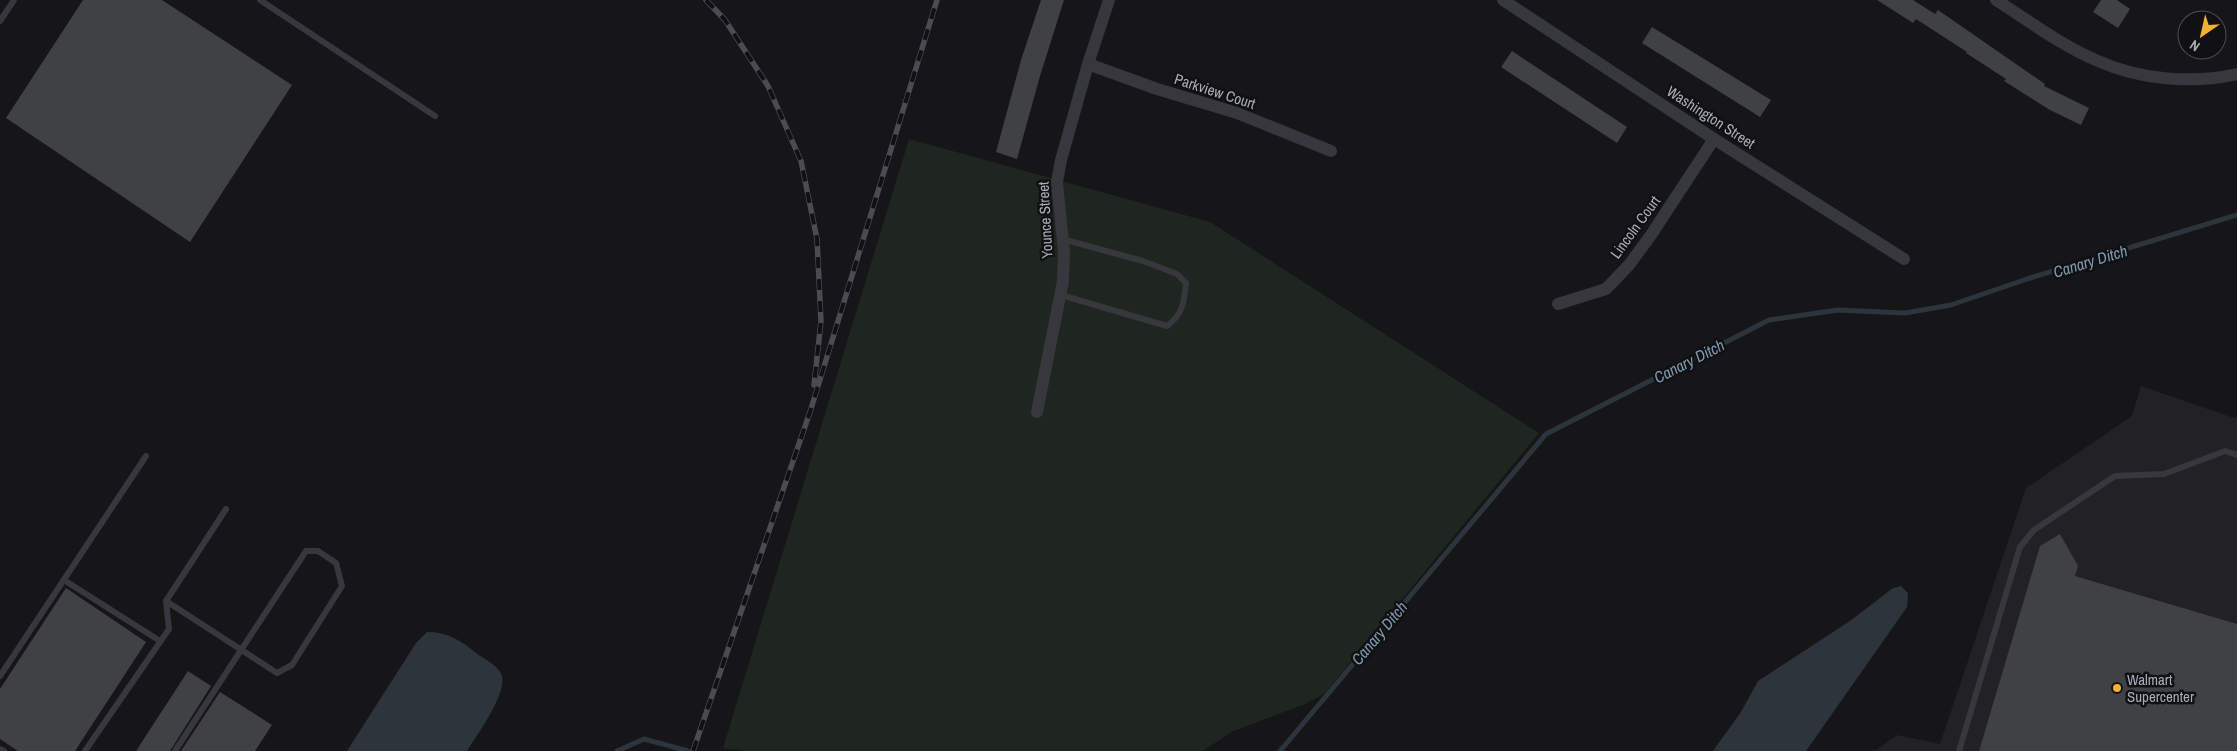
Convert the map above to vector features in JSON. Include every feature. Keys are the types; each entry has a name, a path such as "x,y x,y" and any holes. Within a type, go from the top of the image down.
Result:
{"street":[{"name":"Younce Street","path":"1037,412 1063,281 1062,239 1057,182 1061,160 1088,64 1109,0"},
{"name":"Washington Street","path":"1503,0 1714,139 1904,259"},
{"path":"1996,0 2097,61 2122,70 2155,77 2213,80 2237,74"},
{"name":"Parkview Court","path":"1088,64 1157,89 1237,113 1331,151"},
{"name":"Lincoln Court","path":"1558,304 1606,289 1629,265 1651,236 1714,139"}],"lane":[{"path":"0,21 14,0"},
{"path":"260,0 435,116"},
{"path":"1060,296 1167,326 1175,320 1183,307 1186,283 1177,274 1143,261 1062,239"},
{"path":"1959,751 2020,547 2034,530 2115,476 2164,474 2225,451 2237,455"},
{"path":"0,676 146,456"},
{"path":"85,751 169,629 166,601 226,509"},
{"path":"166,601 243,650 277,673 292,665 342,586 336,563 318,551 306,551 243,650 175,751"},
{"path":"64,580 160,641"},
{"path":"0,748 4,751"}],"shaded area":[{"path":"909,139 1210,222 1539,433 1324,694 1305,704 1233,731 1203,751 747,751 723,748"},
{"path":"2141,386 2237,419 2237,751 1875,751 1897,735 1940,744 2026,488 2132,416"},
{"path":"1901,586 1908,593 1907,607 1806,751 1713,751 1741,712 1758,681 1850,621 1893,588"},
{"path":"427,632 441,633 459,641 492,664 500,672 502,679 501,689 497,700 485,724 467,751 347,751 416,643"}],"building":[{"path":"83,0 162,0 292,85 190,242 6,118"},
{"path":"1041,0 1064,0 1017,159 996,152 1021,60"},
{"path":"1877,0 1913,0 1935,14 1938,10 2045,84 2044,86 2089,108 2081,125 2050,110 2004,81 2006,79 1916,19 1913,23"},
{"path":"2101,0 2117,0 2130,9 2118,28 2093,12"},
{"path":"1652,27 1771,100 1760,117 1642,43"},
{"path":"1512,51 1627,127 1617,143 1501,67"},
{"name":"Walmart Supercenter","path":"2060,534 2078,566 2075,576 2237,624 2237,751 1979,751 2040,546"},
{"path":"66,588 146,642 75,751 18,751 0,739 0,689"},
{"path":"188,671 211,686 170,751 136,751"},
{"path":"220,692 272,725 255,751 181,751"}],"waterway":[{"name":"Canary Ditch","path":"1280,751 1546,434 1769,320 1838,310 1905,313 1951,305 2027,279 2237,215"},
{"name":"Canary Ditch","path":"617,751 644,739 688,751"}],"railway":[{"path":"706,0 725,20 768,86 801,161 817,239 821,321 814,385"},
{"path":"693,751 810,412 937,0"}],"place":[{"name":"Walmart Supercenter","path":"2117,688"}]}
